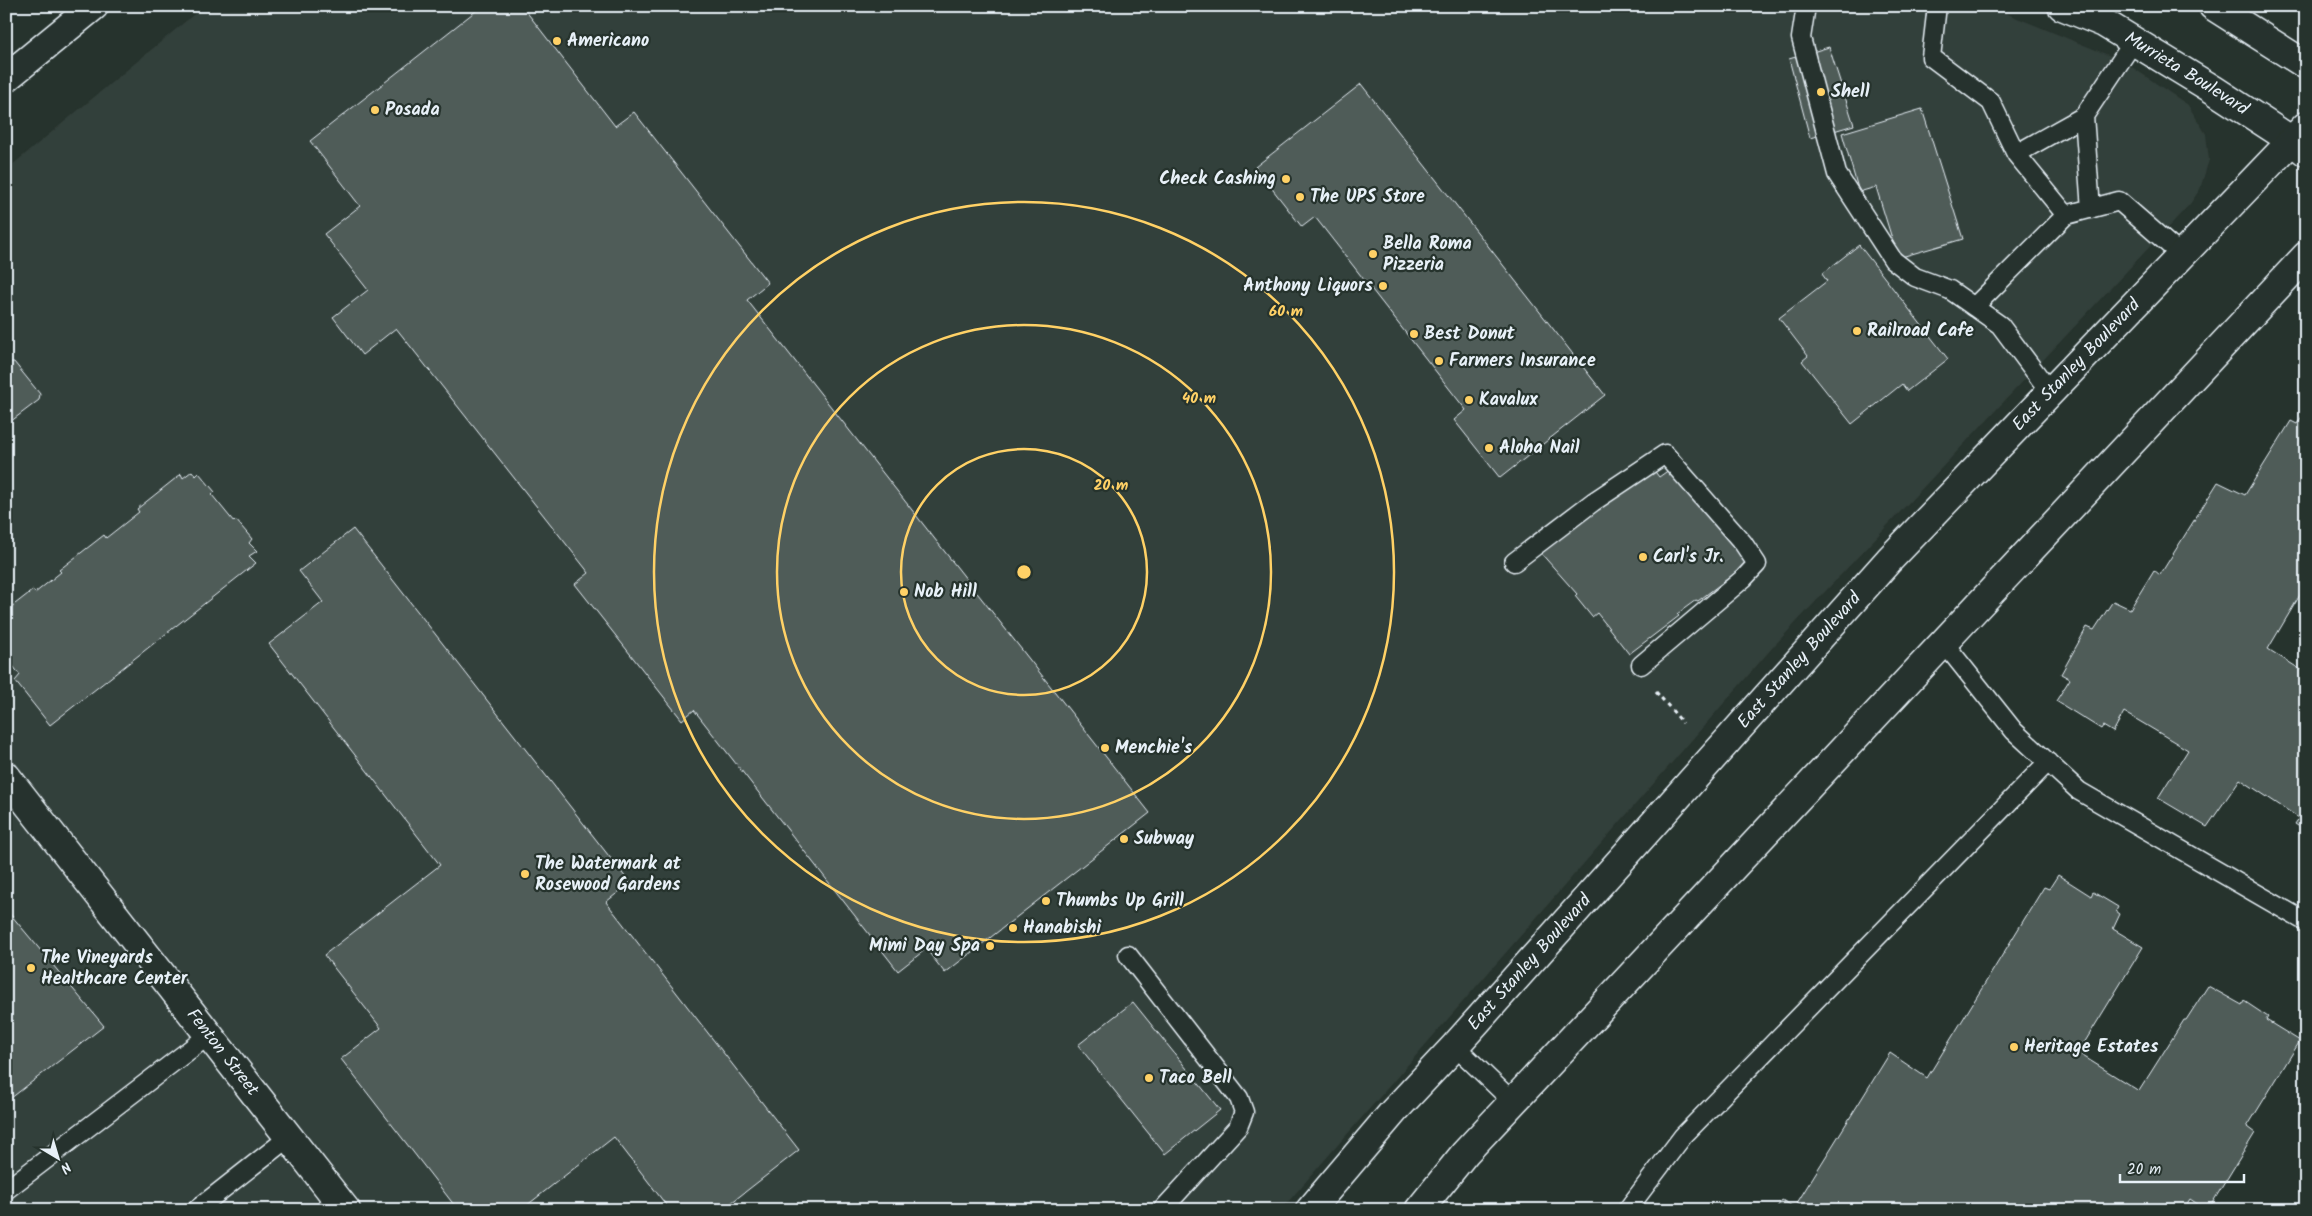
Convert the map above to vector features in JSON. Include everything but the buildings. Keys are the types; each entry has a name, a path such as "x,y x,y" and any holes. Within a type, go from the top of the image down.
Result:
{"main road":[{"path":"6,78 94,6"},
{"name":"Murrieta Boulevard","path":"2062,6 2104,23 2301,139"},
{"path":"2215,7 2306,65"},
{"name":"East Stanley Boulevard","path":"1310,1210 1394,1111 1455,1046 1889,560 2181,255 2301,139"},
{"path":"1419,1210 1464,1153 2306,256"},
{"name":"Fenton Street","path":"6,776 346,1210"}],"lane":[{"path":"1806,6 1802,38 1837,174 1892,260 1915,277 1950,290 2000,325 2050,392"},
{"path":"1937,6 1931,57 1991,102 2016,154 2066,215"},
{"path":"2016,154 2084,116 2134,42"},
{"path":"2084,116 2092,209"},
{"path":"1974,307 2066,215 2119,201 2181,255"},
{"path":"1514,562 1593,502 1665,454 1743,543 1757,564 1744,578 1641,665"},
{"path":"1944,643 2014,731 2079,791 2306,922"},
{"path":"1627,1210 1683,1136 2048,762"},
{"path":"1128,955 1239,1098 1244,1112 1238,1127 1162,1210"},
{"path":"6,1190 210,1035"},
{"path":"1455,1046 1513,1102"},
{"path":"196,1210 289,1137"}],"path":[{"path":"1652,688 1683,724"}],"shaded area":[{"path":"204,6 1988,6 2123,61 2188,105 2206,134 2209,160 2200,189 2190,204 1773,647 1281,1210 6,1210 6,170"}],"place":[{"name":"Americano","path":"557,41"},
{"name":"Shell","path":"1821,92"},
{"name":"Posada","path":"375,110"},
{"name":"Check Cashing","path":"1286,179"},
{"name":"The UPS Store","path":"1300,197"},
{"name":"Bella Roma Pizzeria","path":"1373,254"},
{"name":"Anthony Liquors","path":"1383,286"},
{"name":"Railroad Cafe","path":"1857,331"},
{"name":"Best Donut","path":"1414,334"},
{"name":"Farmers Insurance","path":"1439,361"},
{"name":"Kavalux","path":"1469,400"},
{"name":"Aloha Nail","path":"1489,448"},
{"name":"Carl's Jr.","path":"1643,557"},
{"name":"Nob Hill","path":"904,592"},
{"name":"Menchie's","path":"1105,748"},
{"name":"Subway","path":"1124,839"},
{"name":"The Watermark at Rosewood Gardens","path":"525,874"},
{"name":"Thumbs Up Grill","path":"1046,901"},
{"name":"Hanabishi","path":"1013,928"},
{"name":"Mimi Day Spa","path":"990,946"},
{"name":"The Vineyards Healthcare Center","path":"31,968"},
{"name":"Heritage Estates","path":"2014,1047"},
{"name":"Taco Bell","path":"1149,1078"}]}
